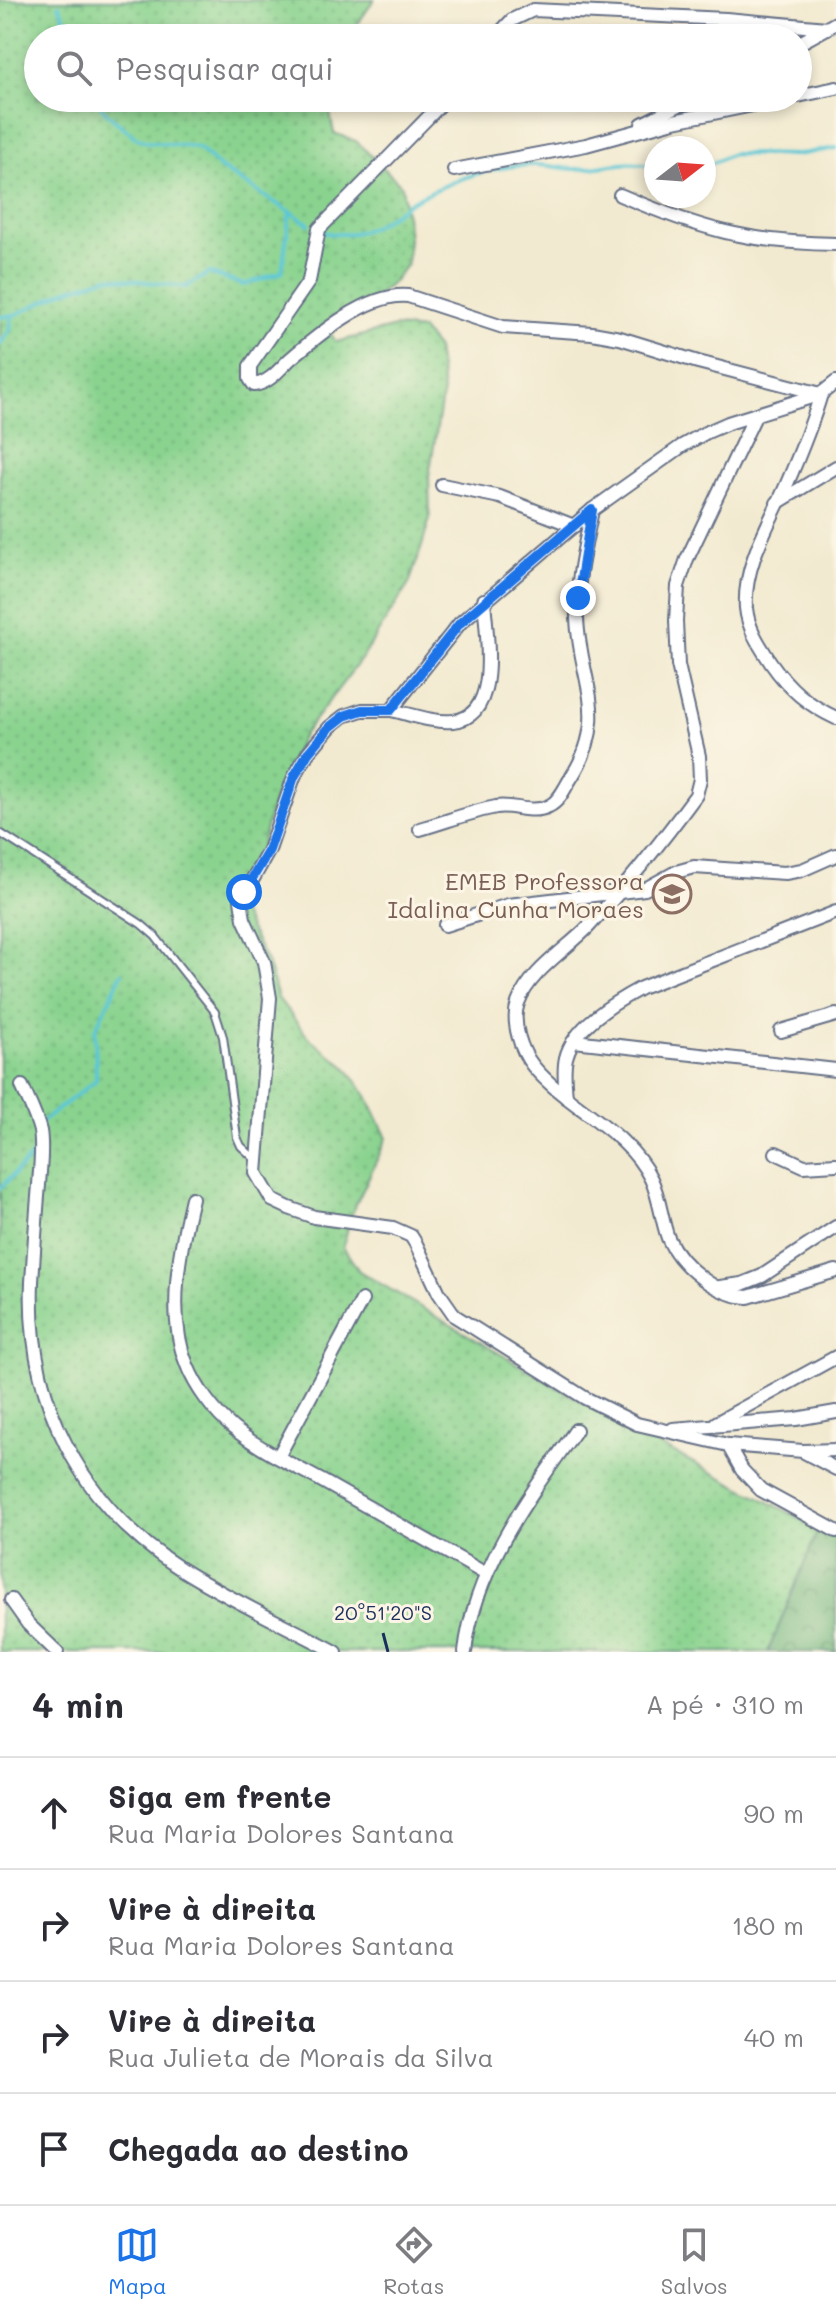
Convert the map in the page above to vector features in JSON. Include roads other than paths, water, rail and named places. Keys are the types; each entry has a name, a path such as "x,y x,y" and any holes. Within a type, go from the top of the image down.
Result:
{"street":[{"path":"508,24 533,10 832,25"},
{"path":"812,36 832,25"},
{"path":"812,93 836,88"},
{"path":"433,112 319,229 309,281 250,366 250,379 254,385 265,382 354,311 383,297 396,295 408,296 503,327 620,338 821,394"},
{"path":"624,133 665,112"},
{"path":"454,170 586,145 624,133 722,112"},
{"path":"620,195 697,227 735,236 774,242 836,244"},
{"path":"391,710 460,623 592,510 682,446 728,423 821,394 836,382"},
{"path":"821,394 761,538 747,589 746,610 752,630 785,683 806,702 836,718"},
{"path":"756,414 692,548 678,586 678,665 699,756 700,779 696,795 588,926 526,988 517,1005 516,1025 522,1046 533,1065 566,1097 630,1149 645,1167 655,1189 669,1240 681,1258 717,1287 738,1297 748,1297 836,1271"},
{"path":"777,503 836,467"},
{"path":"442,485 500,497 574,526"},
{"path":"420,829 492,808 532,811 549,806 556,802 582,761 591,736 592,710 577,621 592,510"},
{"path":"484,600 487,681 478,707 471,715 451,721 391,710 362,710 344,716 330,727 308,753 294,777 269,850 241,900 244,919 264,962 270,998 256,1173 272,1200 289,1208 314,1217 393,1228 411,1236 439,1293 455,1316 616,1415 658,1431 728,1445 803,1451 836,1450"},
{"path":"445,925 508,905 645,889 676,872 694,867 785,873 802,870 836,855"},
{"path":"566,1097 567,1055 574,1041 614,1003 641,988 836,912"},
{"path":"781,1031 836,1015"},
{"path":"574,1041 836,1070"},
{"path":"22,1086 36,1118 42,1149 31,1309 34,1353 46,1398 68,1451 94,1493 129,1530 170,1561 336,1652"},
{"path":"776,1153 804,1166 836,1164"},
{"path":"192,1198 180,1244 178,1330 186,1364 205,1398 233,1428 278,1457 486,1574"},
{"path":"717,1287 742,1284 762,1276 836,1227"},
{"path":"278,1457 362,1300"},
{"path":"711,1425 836,1357"},
{"path":"658,1431 796,1419 836,1412"},
{"path":"465,1652 471,1617 486,1574 520,1513 576,1430"},
{"path":"728,1445 742,1470 761,1490 836,1531"},
{"path":"803,1451 836,1469"},
{"path":"11,1600 28,1624 57,1652"}],"lane":[{"path":"0,833 141,924 155,936 205,998 215,1012 223,1037 237,1137 241,1146 255,1159"}],"waterway":[{"path":"59,5 67,24"},
{"path":"106,112 135,137 148,142 197,147 220,168 309,224"},
{"path":"716,161 732,154 796,155 836,148"},
{"path":"322,232 347,234 367,229 430,192 494,169 539,165 577,169 644,165"},
{"path":"0,317 15,315 65,291 108,277 186,287 209,273 244,285 282,272 290,211"},
{"path":"0,344 10,330 12,315"},
{"path":"43,1121 96,1080 95,1030 122,973"},
{"path":"0,1188 37,1151"}],"place":[{"name":"EMEB Professora Idalina Cunha Moraes","path":"672,894"}]}
